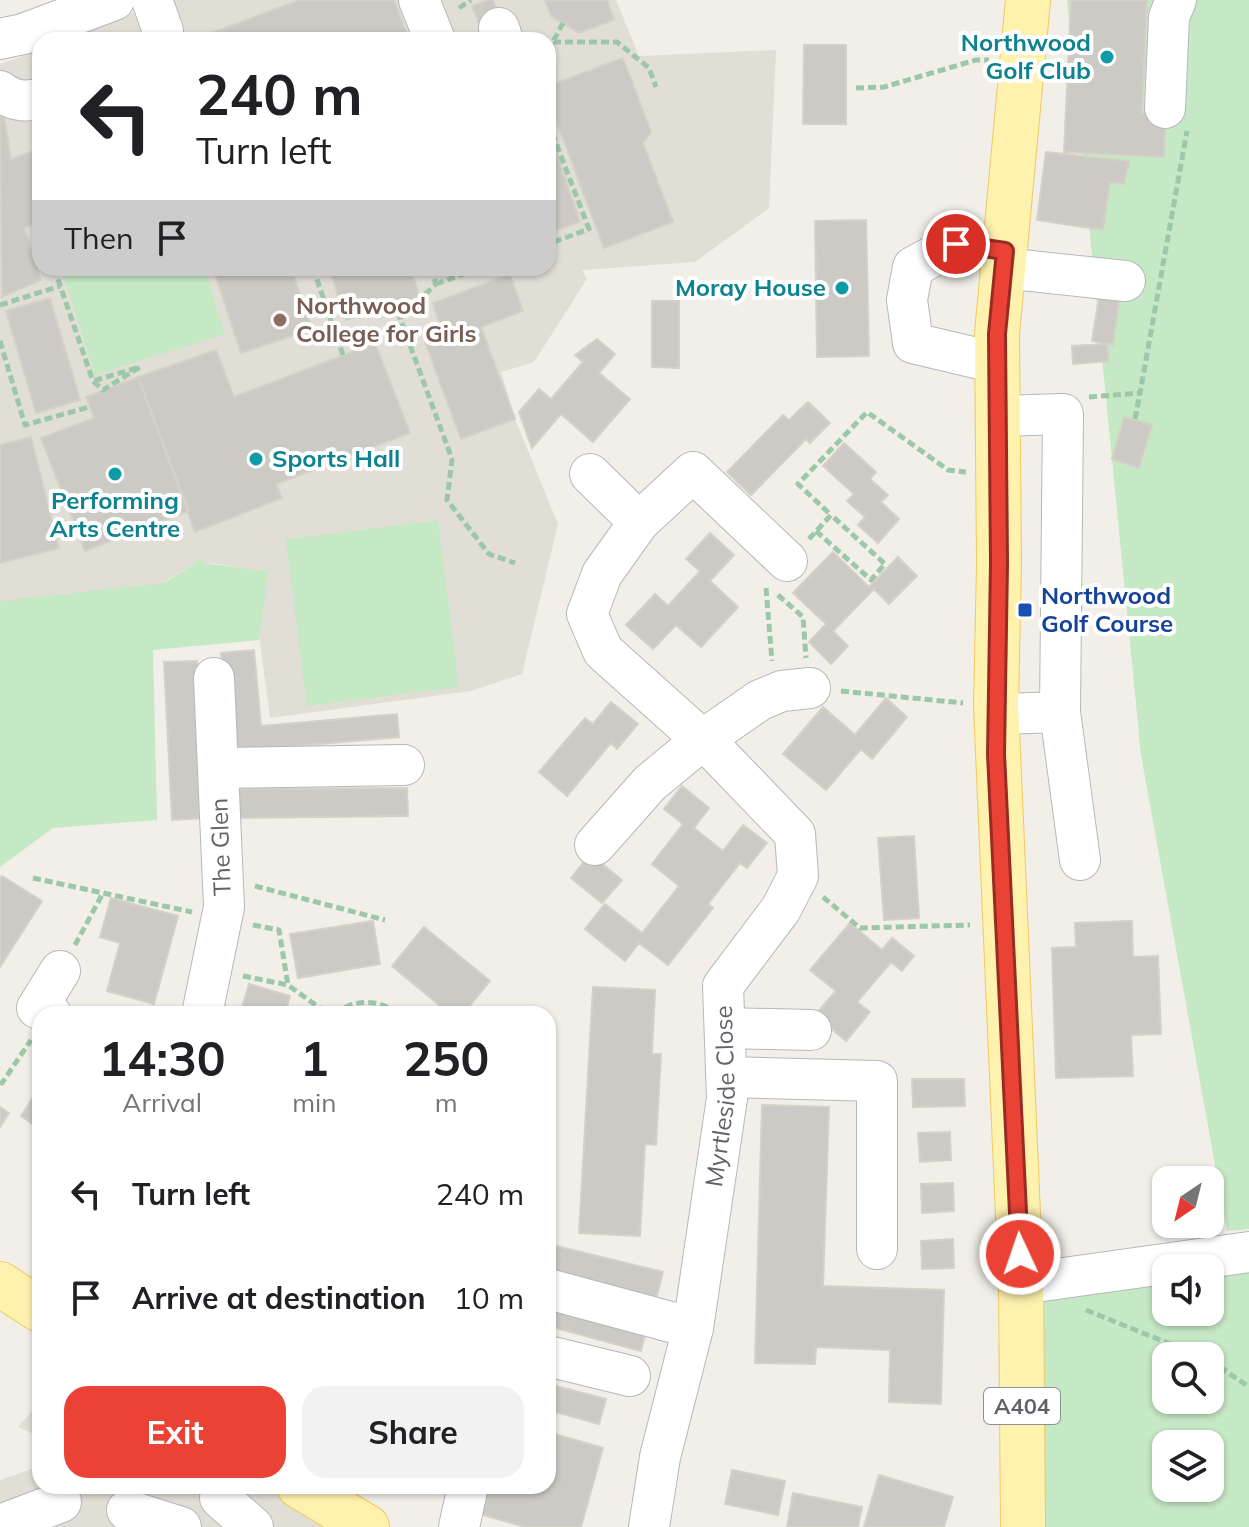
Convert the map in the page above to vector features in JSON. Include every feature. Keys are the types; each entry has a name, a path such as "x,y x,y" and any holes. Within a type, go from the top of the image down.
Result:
{"main road":[{"name":"A404","path":"1023,1527 1021,1284 996,754 997,363 1028,0"},
{"path":"312,1494 367,1527"}],"street":[{"path":"419,0 446,24"},
{"path":"1165,108 1169,17 1176,0"},
{"path":"0,39 102,12"},
{"path":"0,91 10,99 32,101"},
{"path":"997,363 913,343 907,300 913,267 956,244 1004,259 1125,281"},
{"path":"998,416 1063,414 1060,712 1080,860"},
{"path":"787,561 693,472 639,522 602,574 587,614 603,651 717,753 795,834 798,876"},
{"path":"590,474 639,522"},
{"name":"The Glen","path":"204,1006 224,907 214,678"},
{"path":"595,845 650,783 701,741 760,700 792,691"},
{"path":"996,710 1060,712"},
{"path":"218,768 404,765"},
{"name":"Myrtleside Close","path":"649,1527 660,1457 693,1328 727,1098 723,986 781,909 798,876"},
{"path":"38,1006 60,971"},
{"path":"726,1028 811,1030"},
{"path":"727,1077 877,1081 877,1249"},
{"path":"1021,1284 1249,1252"},
{"path":"556,1291 693,1328"},
{"path":"556,1358 630,1376"},
{"path":"459,1527 466,1494"},
{"path":"127,1508 181,1527"}],"path":[{"path":"446,24 471,0"},
{"path":"556,36 563,23"},
{"path":"556,42 617,42 649,68 656,87"},
{"path":"856,88 884,87 976,60 1022,59"},
{"path":"556,143 589,229 556,241"},
{"path":"57,276 93,381 103,390 140,367 93,381"},
{"path":"316,276 343,355"},
{"path":"433,276 436,284"},
{"path":"458,276 436,284 400,318 452,459 447,500 489,554 515,563"},
{"path":"0,305 60,286"},
{"path":"0,341 25,425 89,407"},
{"path":"1135,419 1140,393"},
{"path":"816,531 871,580 885,564 798,484 867,412 948,470 998,474"},
{"path":"787,561 831,515"},
{"path":"766,584 803,617 792,691 766,584"},
{"path":"792,691 996,710"},
{"path":"798,876 860,928 1004,923"},
{"path":"33,878 279,930 288,985"},
{"path":"223,878 385,920"},
{"path":"60,971 103,893"},
{"path":"211,969 288,985 317,1006"},
{"path":"346,1006 364,1002 388,1006"},
{"path":"0,1081 2,1083 32,1038"},
{"path":"1076,1306 1165,1342"},
{"path":"1224,1370 1249,1387"}],"shaded area":[{"name":"Northwood College for Girls","path":"163,0 616,0 639,56 776,50 769,208 695,262 582,270 587,279 534,362 501,372 515,419 558,524 522,674 471,691 270,718 257,619 268,572 212,563 206,565 201,559 96,625 0,648 0,64 32,53 32,276 556,276 556,32 86,32"},
{"path":"32,1411 32,1433 18,1427"},
{"path":"32,1469 32,1494 280,1494 332,1527 0,1527 0,1480"}],"green space":[{"name":"Northwood Golf Course","path":"1067,0 1249,0 1249,1229 1227,1231 1224,1166 1215,1166 1141,755"},
{"path":"64,276 207,276 225,334 95,375"},
{"path":"438,520 459,687 307,706 286,539"},
{"path":"201,559 206,565 268,571 259,640 153,650 157,820 53,828 0,867 0,601 164,583"},
{"path":"1249,1260 1249,1527 1044,1527 1028,1314 1048,1287 1152,1273 1152,1326 1224,1326 1224,1265"}],"building":[{"path":"300,0 394,0 406,32 223,32 222,29"},
{"path":"493,0 500,19 480,26 472,6"},
{"path":"545,0 607,0 614,20 579,33 551,16"},
{"name":"Northwood Golf Club","path":"1071,0 1147,0 1142,113 1165,114 1164,157 1064,152"},
{"path":"804,45 846,45 846,124 803,124"},
{"path":"623,58 651,132 643,143 673,222 604,248 556,119 556,83"},
{"path":"0,117 4,117 11,159 32,152 32,225 24,228 32,252 32,276 40,276 41,280 2,297"},
{"path":"1046,152 1129,161 1124,184 1110,182 1103,230 1037,220"},
{"path":"556,154 580,222 556,230"},
{"name":"Moray House","path":"866,220 869,356 817,357 815,221"},
{"path":"216,276 294,276 312,329 241,353"},
{"path":"332,276 413,276 420,296 346,320"},
{"path":"511,276 523,311 481,327 515,419 461,439 421,331 439,322 433,303"},
{"path":"1101,285 1121,288 1113,345 1092,341"},
{"path":"50,298 80,400 36,413 6,311"},
{"path":"652,301 679,301 679,368 652,367"},
{"path":"597,339 615,354 599,373 630,399 593,442 561,414 532,448 519,412 539,389 551,399 583,362 575,355"},
{"name":"Sports Hall","path":"375,343 410,433 276,484 282,498 195,532 138,377 216,350 234,397"},
{"path":"1107,344 1109,361 1073,364 1072,346"},
{"name":"Performing Arts Centre","path":"138,377 189,511 85,551 41,438 94,418 86,397"},
{"path":"808,402 830,423 810,443 806,439 751,495 727,472 783,415 789,420"},
{"path":"1124,417 1152,425 1139,468 1112,459"},
{"path":"31,437 59,548 0,563 0,445"},
{"path":"844,443 876,472 870,479 888,495 881,502 899,519 878,543 858,525 865,517 847,501 854,494 823,466"},
{"path":"710,533 734,555 710,581 738,607 701,647 676,625 653,649 626,625 655,594 668,606 700,571 686,559"},
{"path":"833,552 869,587 898,557 917,576 889,604 874,589 833,631 848,646 831,664 809,642 826,624 793,593"},
{"path":"254,650 261,726 397,714 399,737 230,752 221,653"},
{"path":"197,661 204,818 172,820 164,662"},
{"path":"886,698 907,717 872,759 861,749 826,790 783,754 823,707 855,735"},
{"path":"611,702 638,724 617,749 611,743 567,796 539,772 585,718 593,724"},
{"path":"682,786 709,808 694,828 723,851 743,825 767,843 747,868 740,863 708,904 713,908 668,965 639,943 625,961 585,929 605,904 642,933 679,886 652,864 683,824 664,809"},
{"path":"407,788 408,816 237,818 237,789"},
{"path":"914,836 919,918 884,920 878,838"},
{"path":"590,854 622,880 602,903 571,878"},
{"path":"2,876 42,901 0,967 0,878"},
{"path":"111,898 178,916 154,1004 107,991 120,943 100,937"},
{"path":"373,921 380,964 298,978 290,934"},
{"path":"1132,921 1133,957 1158,956 1161,1034 1131,1035 1133,1076 1056,1078 1052,948 1076,947 1075,923"},
{"path":"850,923 882,950 892,938 914,956 902,971 891,962 857,1002 870,1012 846,1041 815,1015 836,991 810,970"},
{"path":"424,927 490,981 470,1006 440,1006 392,966"},
{"path":"249,984 290,996 287,1006 242,1006"},
{"path":"593,987 655,990 652,1054 661,1054 656,1145 645,1144 640,1236 579,1233"},
{"path":"912,1079 964,1079 965,1106 913,1107"},
{"path":"32,1099 32,1124 21,1116"},
{"path":"762,1105 829,1107 823,1286 944,1290 941,1404 889,1402 890,1350 816,1347 815,1364 755,1363"},
{"path":"0,1107 9,1113 0,1127"},
{"path":"950,1132 951,1160 920,1162 918,1133"},
{"path":"953,1183 954,1211 922,1213 921,1184"},
{"path":"953,1239 954,1268 922,1269 921,1241"},
{"path":"556,1246 663,1272 656,1299 556,1275"},
{"path":"556,1302 647,1326 641,1351 556,1328"},
{"path":"556,1386 606,1399 599,1424 556,1412"},
{"path":"556,1434 603,1448 581,1527 525,1527 477,1513 483,1494 556,1494"},
{"path":"732,1470 785,1481 778,1515 725,1504"},
{"path":"879,1475 953,1497 944,1527 864,1527"},
{"path":"793,1493 862,1507 858,1527 787,1527"}],"place":[{"name":"Northwood Golf Club","path":"1107,57"},
{"name":"Moray House","path":"842,288"},
{"name":"Northwood College for Girls","path":"280,320"},
{"name":"Sports Hall","path":"256,459"},
{"name":"Performing Arts Centre","path":"115,474"},
{"name":"Northwood Golf Course","path":"1025,610"}],"route":[{"path":"956,244 1005,251 997,334 999,563 996,754 1020,1254"}]}
